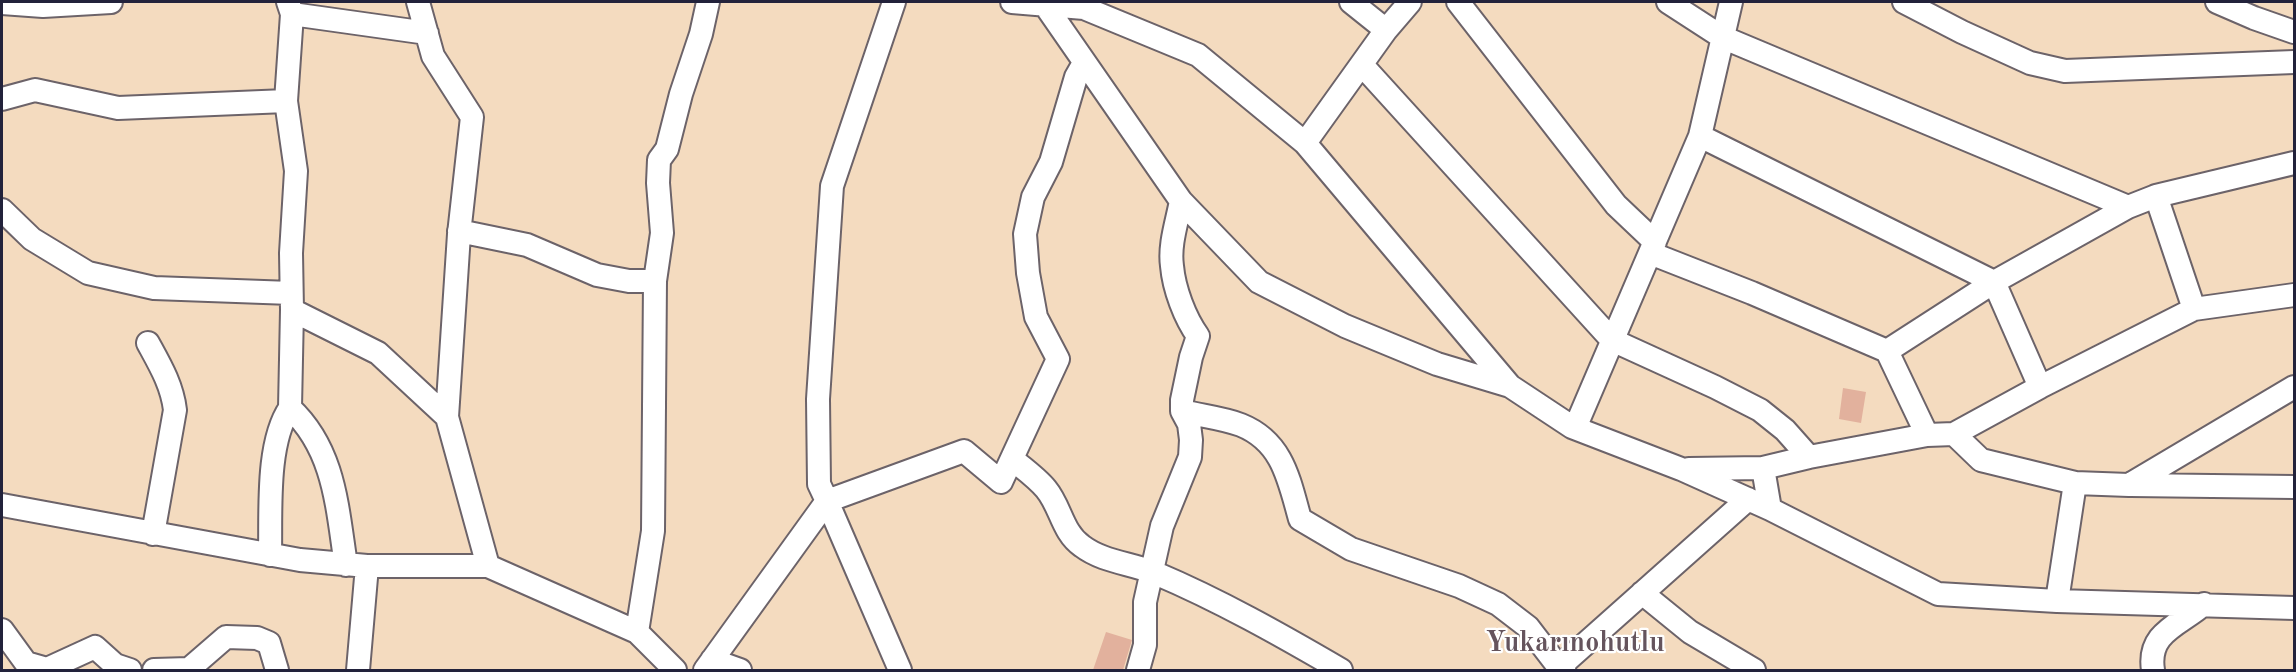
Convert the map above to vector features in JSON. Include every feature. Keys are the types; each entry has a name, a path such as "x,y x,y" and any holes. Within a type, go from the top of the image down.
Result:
{"street":[{"path":"2,3 43,6 111,2"},
{"path":"418,2 433,56 472,117 459,231 447,417 488,566"},
{"path":"637,632 653,531 655,280 662,233 658,183 659,160 667,149 681,94 701,34 708,2"},
{"path":"894,2 832,186 818,399 819,484 900,670"},
{"path":"1012,2 1045,5 1086,4 1198,56 1305,143 1510,386"},
{"path":"1351,2 1386,30"},
{"path":"1305,143 1386,30 1410,2"},
{"path":"1458,2 1652,248 1887,351 1927,435"},
{"path":"1668,2 1722,37 2128,207"},
{"path":"1575,428 1700,136 1731,2"},
{"path":"1904,2 2030,63 2064,71 2295,62"},
{"path":"2217,2 2295,32"},
{"path":"1045,5 1181,201 1259,282 1345,326 1437,364 1510,386 1575,428 1681,469 1770,509 1938,594 2057,601 2295,608"},
{"path":"270,555 274,452 281,420 290,408 291,253 296,171 286,101 290,8 427,33"},
{"path":"740,670 708,665 827,501 964,451 1001,482 1058,359 1036,317 1028,273 1025,234 1033,197 1052,162 1076,77 1084,63"},
{"path":"1362,65 1612,340 1680,370 1760,410 1785,430 1809,457"},
{"path":"2,103 35,90 118,108 286,101"},
{"path":"1700,136 1994,282 2040,387"},
{"path":"1887,351 1994,282 2128,207 2156,196 2295,163"},
{"path":"2156,196 2194,309"},
{"path":"1138,670 1145,645 1145,602 1162,526 1190,457 1189,424 1182,411 1186,377 1198,336 1183,306 1171,266 1181,201"},
{"path":"2,210 32,239 88,273 154,288 291,301 378,353 447,417"},
{"path":"459,231 527,246 597,275 629,281 655,280"},
{"path":"1681,469 1763,468 1927,435 1954,434 2040,387 2194,309 2295,295"},
{"path":"148,343 173,393 175,410 153,534"},
{"path":"2129,485 2295,387"},
{"path":"290,408 303,420 326,460 356,565 358,670"},
{"path":"1182,411 1240,425 1268,440 1287,473 1300,519 1351,549 1459,586 1498,604 1528,627 1562,670 1566,661 1748,499"},
{"path":"1954,434 1981,460 2075,483 2295,487"},
{"path":"1012,459 1046,488 1069,536 1084,548 1112,560 1152,572 1262,624 1341,670"},
{"path":"1763,468 1770,509"},
{"path":"2057,601 2075,483"},
{"path":"2,505 270,555 356,565 488,566 637,632 675,670"},
{"path":"1642,593 1690,632 1754,670"},
{"path":"2153,670 2151,659 2157,642 2165,630 2188,618 2204,604"},
{"path":"2,630 26,663 47,669 95,647 115,665 130,670"},
{"path":"154,670 189,670 226,637 257,638 269,643 277,670"}],"building":[{"path":"1843,388 1866,392 1861,423 1839,419"},
{"path":"1106,632 1132,640 1123,670 1093,670"}],"district":[{"name":"Yukarınohutlu","path":"1575,644"}]}
